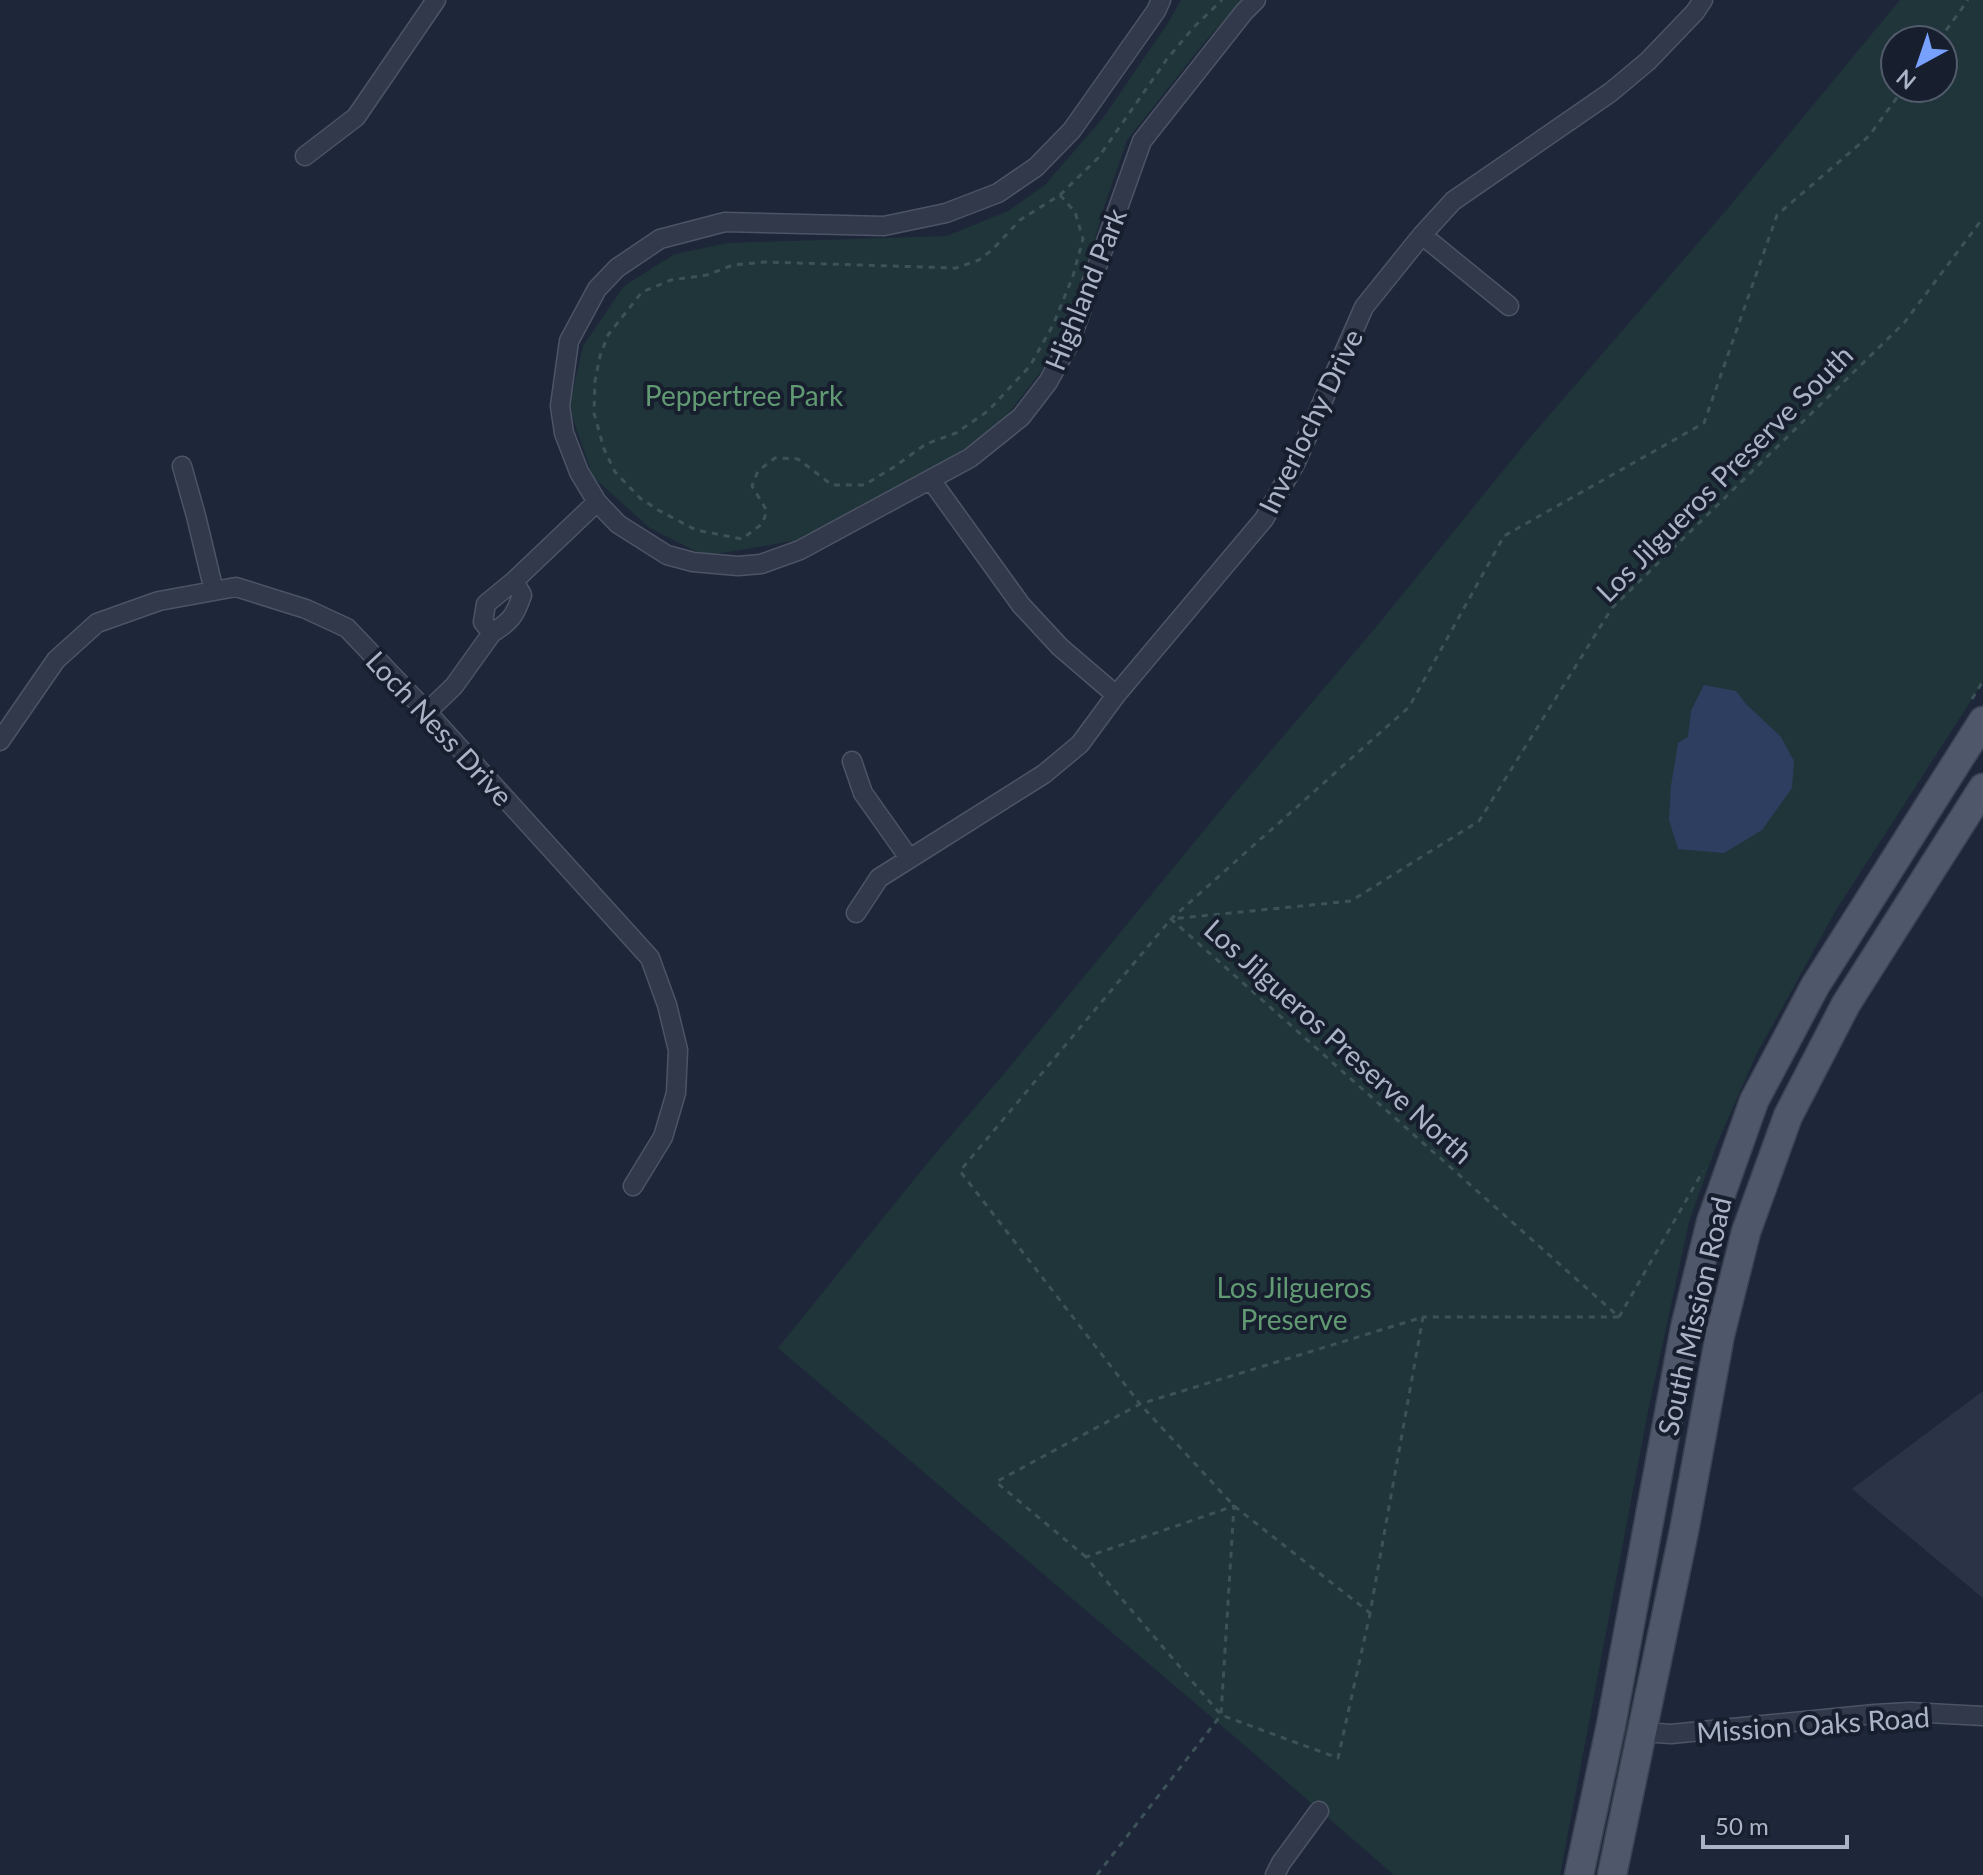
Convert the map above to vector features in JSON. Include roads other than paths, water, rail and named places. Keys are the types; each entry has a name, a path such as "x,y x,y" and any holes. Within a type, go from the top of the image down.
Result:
{"main road":[{"name":"South Mission Road","path":"1579,1875 1611,1725 1685,1328 1711,1222 1754,1101 1815,986 1983,721"},
{"name":"South Mission Road","path":"1612,1875 1684,1531 1720,1335 1746,1232 1788,1116 1846,1004 1983,788"}],"street":[{"path":"305,156 356,117 436,0"},
{"name":"Highland Park","path":"1161,0 1072,130 1036,167 998,193 946,213 884,226 725,222 660,239 617,268 597,289 569,341 560,406 564,433 579,472 597,502 618,524 667,555 693,562 738,566 761,564 800,550 970,458 1021,417 1048,382 1070,342 1142,141 1256,0"},
{"name":"Inverlochy Drive","path":"856,913 879,878 1044,774 1080,744 1116,695 1264,519 1296,462 1364,307 1422,235 1453,201 1611,92 1639,69 1703,0"},
{"path":"1422,235 1509,306"},
{"path":"182,466 214,591"},
{"path":"931,480 1021,605 1060,647 1116,695"},
{"path":"492,633 483,622 486,604 597,502"},
{"path":"427,712 454,686 492,633 516,614 522,595 514,581"},
{"name":"Loch Ness Drive","path":"0,741 56,660 97,623 159,601 236,587 306,609 347,628 650,958 667,1005 678,1050 676,1093 663,1137 633,1186"},
{"path":"852,761 863,793 909,858"},
{"name":"Mission Oaks Road","path":"1643,1732 1671,1734 1910,1712 1983,1716"},
{"path":"1275,1875 1319,1811"}],"water":[{"path":"1704,685 1736,691 1781,737 1794,761 1792,788 1762,830 1724,853 1678,849 1669,820 1678,743 1688,737 1691,711"}],"park label":[{"name":"Peppertree Park","path":"744,395"},
{"name":"Los Jilgueros Preserve","path":"1294,1303"}]}
